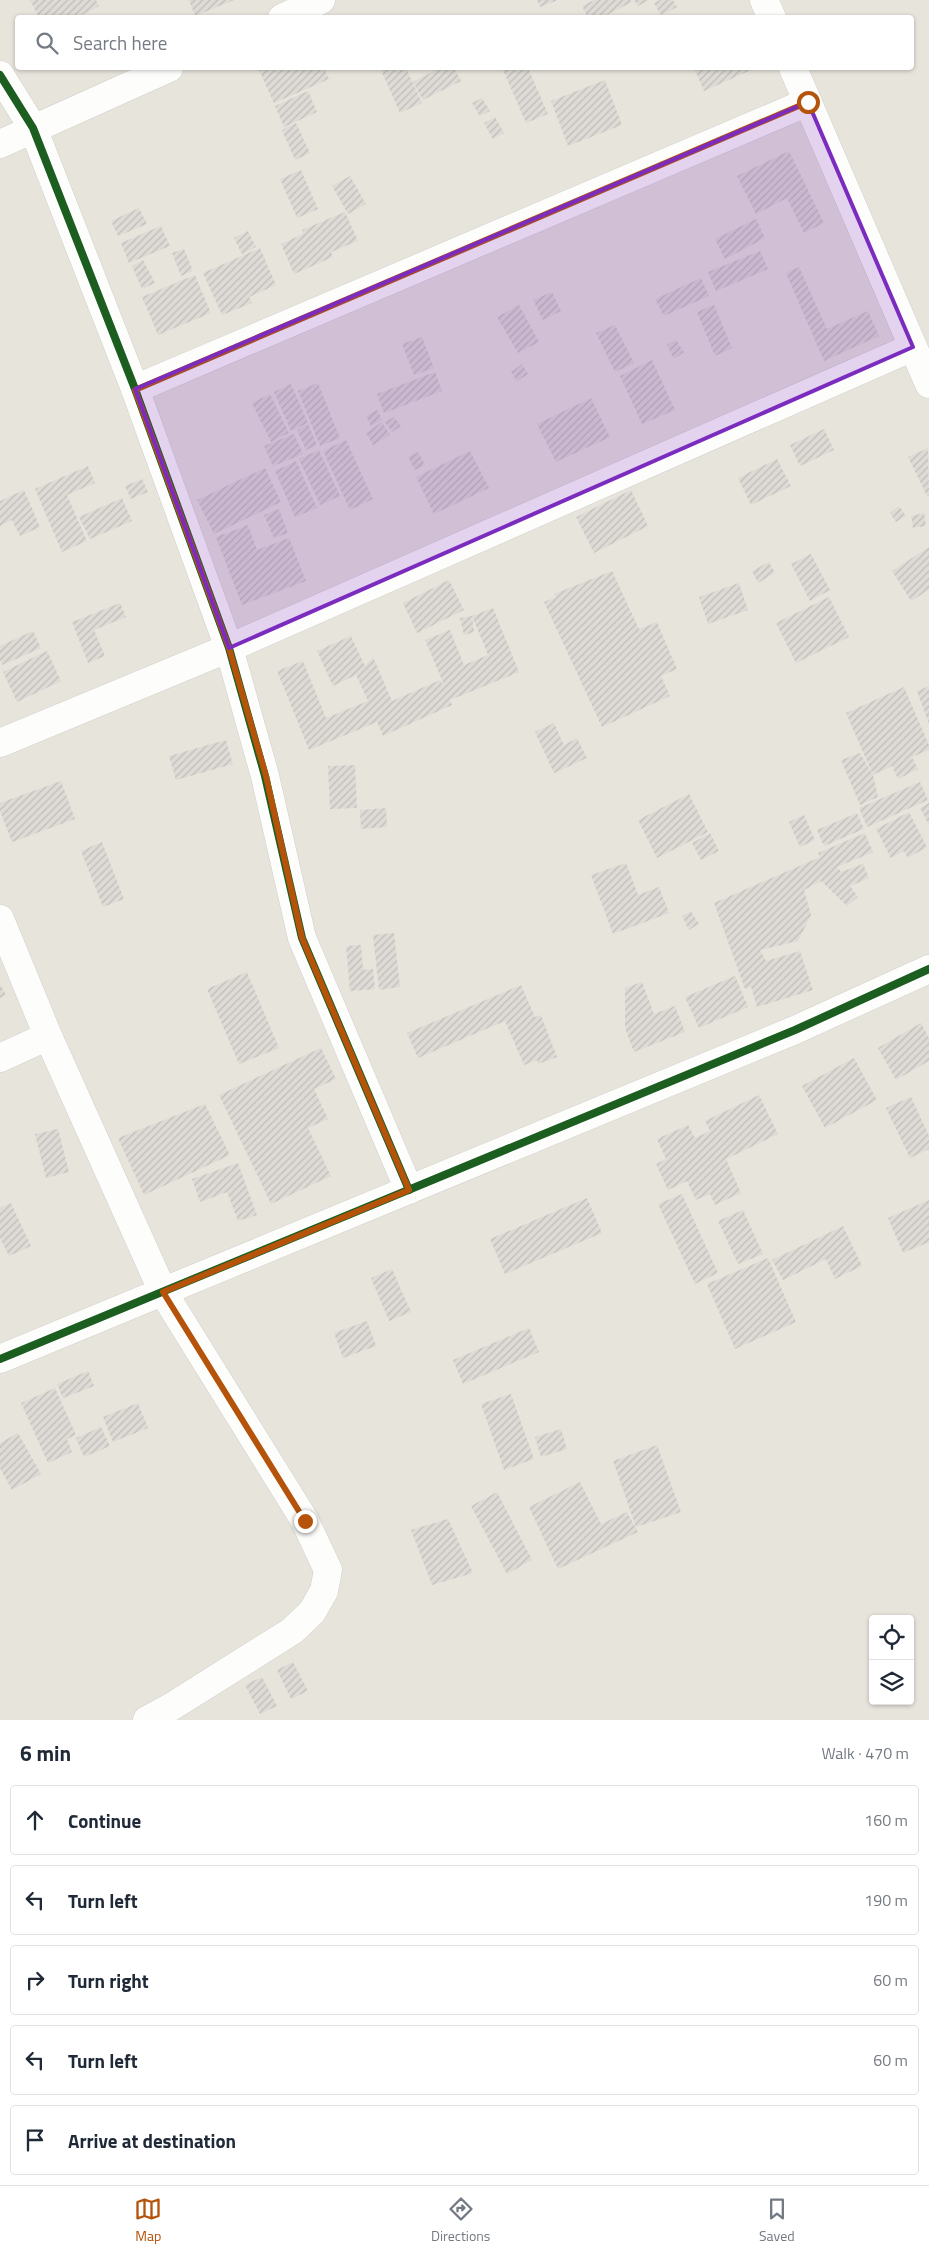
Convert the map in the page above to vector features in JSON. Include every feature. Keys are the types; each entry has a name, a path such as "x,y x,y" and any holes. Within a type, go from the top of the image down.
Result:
{"street":[{"path":"288,15 321,0"},
{"path":"764,0 771,15"},
{"path":"0,144 164,70"},
{"path":"794,70 929,384"},
{"path":"0,75 33,128 135,390 229,648 266,776 302,938 409,1190"},
{"path":"135,390 808,102"},
{"path":"0,743 229,648 913,347"},
{"path":"0,919 48,1036 163,1292 305,1521 328,1570 324,1591 312,1612 292,1631 147,1720"},
{"path":"0,1359 795,1030 929,969"},
{"path":"0,1058 48,1036"}],"highlighted area":[{"path":"808,102 913,347 229,648 135,389"}],"shaded area":[{"path":"0,0 929,0 929,1720 0,1720"}],"building":[{"path":"30,0 96,0 99,6 82,15 38,15"},
{"path":"189,0 234,0 197,15 195,15"},
{"path":"537,0 558,0 540,7"},
{"path":"594,0 630,0 632,2 607,15 586,15 582,6"},
{"path":"634,0 649,0 638,6"},
{"path":"660,0 673,0 677,7 661,15 654,3"},
{"path":"259,70 325,70 329,79 274,103"},
{"path":"381,70 407,70 422,103 400,113"},
{"path":"455,70 461,81 423,100 413,82 434,71"},
{"path":"503,70 529,70 548,114 526,123"},
{"path":"695,70 751,70 704,91"},
{"path":"605,80 622,125 568,146 551,101"},
{"path":"308,91 317,112 284,127 275,106"},
{"path":"482,98 490,111 480,116 472,103"},
{"path":"495,117 504,133 493,139 484,123"},
{"path":"296,123 310,153 295,160 282,130"},
{"path":"789,151 824,223 804,233 787,198 756,214 737,176"},
{"path":"301,170 318,209 297,218 280,179"},
{"path":"350,176 366,204 348,214 332,186"},
{"path":"139,208 147,224 118,236 111,221"},
{"path":"345,212 358,241 331,252 333,257 294,274 281,244 303,234 302,230"},
{"path":"756,219 765,238 725,259 715,239"},
{"path":"161,226 170,246 129,263 121,243"},
{"path":"248,231 256,247 242,254 234,238"},
{"path":"260,248 276,285 249,297 252,303 222,315 203,273"},
{"path":"184,249 193,271 181,276 172,253"},
{"path":"760,251 768,269 716,291 708,272"},
{"path":"143,260 155,283 142,289 132,266"},
{"path":"799,267 827,329 868,311 879,336 824,361 786,273"},
{"path":"195,275 211,313 158,335 142,297"},
{"path":"701,278 709,296 664,316 655,299"},
{"path":"552,292 561,311 543,320 533,300"},
{"path":"519,305 539,342 518,353 497,317"},
{"path":"714,305 732,348 715,356 697,312"},
{"path":"615,325 634,363 615,372 596,333"},
{"path":"422,337 434,368 414,375 402,344"},
{"path":"676,340 684,352 674,359 667,345"},
{"path":"652,360 675,410 642,424 620,376"},
{"path":"522,364 528,374 517,381 511,372"},
{"path":"435,372 442,391 384,413 377,394"},
{"path":"318,383 340,438 320,446 298,391"},
{"path":"291,384 308,423 291,431 274,392"},
{"path":"270,394 289,433 271,442 252,403"},
{"path":"591,398 610,437 556,462 537,424"},
{"path":"377,410 382,420 371,426 366,416"},
{"path":"394,417 401,426 392,432 385,422"},
{"path":"382,422 390,435 373,445 366,433"},
{"path":"308,424 317,445 306,450 297,430"},
{"path":"824,429 834,450 800,466 790,445"},
{"path":"294,434 303,454 273,466 264,446"},
{"path":"346,440 373,499 350,510 323,451"},
{"path":"928,448 929,496 927,496 908,457"},
{"path":"319,450 340,496 320,505 299,459"},
{"path":"470,451 489,488 434,514 416,477"},
{"path":"418,452 425,465 415,470 408,457"},
{"path":"777,459 791,486 751,505 738,478"},
{"path":"296,461 317,508 295,517 275,471"},
{"path":"88,466 95,483 67,495 87,541 62,552 35,489"},
{"path":"265,468 281,502 214,534 197,500"},
{"path":"142,479 148,492 131,499 125,486"},
{"path":"24,490 40,527 20,536 12,520 0,526 0,501"},
{"path":"631,490 648,526 594,553 576,517"},
{"path":"122,498 132,521 90,539 79,517"},
{"path":"899,506 906,516 896,522 890,513"},
{"path":"279,509 288,533 274,538 264,515"},
{"path":"924,513 926,526 913,528 911,516"},
{"path":"248,525 257,550 289,538 306,581 242,605 216,537"},
{"path":"929,547 929,590 911,601 892,571"},
{"path":"811,554 830,590 810,601 791,564"},
{"path":"769,562 775,573 758,583 752,571"},
{"path":"612,571 639,629 657,622 677,669 661,676 670,696 602,727 544,602 556,597 554,594"},
{"path":"449,580 464,610 417,633 403,603"},
{"path":"739,583 748,610 708,624 699,597"},
{"path":"829,597 849,637 796,663 776,623"},
{"path":"120,603 126,617 94,630 105,656 88,663 72,622"},
{"path":"493,608 519,672 450,700 452,705 383,736 377,722 309,750 277,671 303,661 326,718 368,701 356,675 333,686 317,651 351,636 365,666 373,657 392,701 440,680 445,687 425,640 450,630 464,665 488,655 472,616"},
{"path":"472,616 474,632 464,635 460,618"},
{"path":"33,631 41,648 2,665 0,646"},
{"path":"47,651 61,681 17,702 3,672"},
{"path":"929,686 929,724 917,691"},
{"path":"904,687 929,745 929,750 912,757 918,769 898,779 892,766 873,775 846,713"},
{"path":"554,723 564,745 577,738 587,758 554,773 535,732"},
{"path":"226,740 233,764 176,780 169,756"},
{"path":"860,753 873,775 878,797 860,805 841,760"},
{"path":"355,765 357,808 330,809 328,766"},
{"path":"61,781 75,819 12,842 0,811 0,803"},
{"path":"920,782 928,800 867,827 859,808"},
{"path":"689,794 708,832 657,858 638,820"},
{"path":"929,803 929,825 920,808"},
{"path":"386,808 387,827 361,829 360,810"},
{"path":"909,812 927,847 908,858 904,851 891,858 876,829"},
{"path":"857,813 864,829 824,846 817,830"},
{"path":"804,815 815,840 800,847 789,822"},
{"path":"710,833 719,851 701,860 692,843"},
{"path":"865,833 873,852 837,867 841,872 863,864 869,878 850,886 858,897 847,906 821,881 804,890 811,915 798,941 760,950 766,961 800,951 813,990 757,1007 751,987 745,989 714,903 820,857 818,853"},
{"path":"102,842 124,899 103,907 81,851"},
{"path":"626,863 638,895 659,887 669,913 613,934 591,875"},
{"path":"691,911 699,924 689,930 682,916"},
{"path":"394,933 400,987 379,990 373,935"},
{"path":"361,945 363,970 373,969 375,989 350,991 346,946"},
{"path":"247,972 279,1048 239,1064 207,989"},
{"path":"735,976 748,1007 699,1028 685,997"},
{"path":"642,982 654,1014 675,1006 685,1032 634,1052 625,1028 625,988"},
{"path":"0,984 6,995 0,998"},
{"path":"521,985 535,1017 541,1015 557,1057 538,1064 537,1060 524,1065 505,1021 418,1058 407,1033"},
{"path":"921,1023 929,1038 929,1061 896,1080 878,1048"},
{"path":"321,1048 336,1079 314,1089 328,1119 308,1128 331,1176 271,1204 219,1095"},
{"path":"854,1058 877,1100 825,1128 802,1086"},
{"path":"759,1095 778,1134 726,1159 741,1193 715,1205 710,1194 696,1200 687,1181 668,1190 656,1164 666,1159 657,1139 688,1125 695,1138 710,1131 705,1121"},
{"path":"911,1097 929,1136 929,1149 910,1158 886,1108"},
{"path":"205,1104 230,1155 144,1195 118,1138"},
{"path":"58,1129 69,1172 46,1178 35,1134"},
{"path":"238,1163 257,1215 238,1221 227,1192 200,1202 192,1179"},
{"path":"682,1194 718,1273 695,1284 658,1204"},
{"path":"587,1198 602,1233 505,1274 490,1239"},
{"path":"929,1200 929,1242 903,1253 888,1218"},
{"path":"11,1203 31,1246 9,1256 0,1238 0,1208"},
{"path":"743,1210 763,1254 738,1264 718,1221"},
{"path":"843,1226 862,1266 835,1279 826,1259 783,1280 772,1260"},
{"path":"768,1258 796,1322 735,1349 707,1284"},
{"path":"392,1269 411,1312 389,1321 371,1278"},
{"path":"367,1321 376,1346 343,1358 334,1333"},
{"path":"529,1328 539,1352 463,1384 453,1360"},
{"path":"88,1371 94,1386 63,1398 57,1384"},
{"path":"55,1388 76,1435 67,1439 72,1452 48,1463 21,1403"},
{"path":"511,1394 534,1459 504,1470 481,1404"},
{"path":"138,1403 148,1428 113,1442 103,1417"},
{"path":"101,1427 110,1446 84,1457 76,1438"},
{"path":"561,1429 567,1449 541,1457 535,1437"},
{"path":"18,1433 41,1474 12,1490 0,1468 0,1443"},
{"path":"657,1445 681,1512 636,1527 613,1461"},
{"path":"580,1482 601,1524 627,1512 638,1532 558,1569 529,1507"},
{"path":"497,1492 532,1560 507,1574 471,1506"},
{"path":"448,1519 473,1573 432,1585 411,1530"},
{"path":"293,1662 308,1691 291,1699 277,1670"},
{"path":"262,1677 277,1706 260,1714 245,1685"}],"cycle path":[{"path":"0,75 33,128 135,389 229,648 265,776 302,938 409,1190"},
{"path":"0,1359 795,1030 929,969"}],"route":[{"path":"305,1521 163,1292 409,1190 302,938 266,776 229,648 135,390 808,102"}]}
